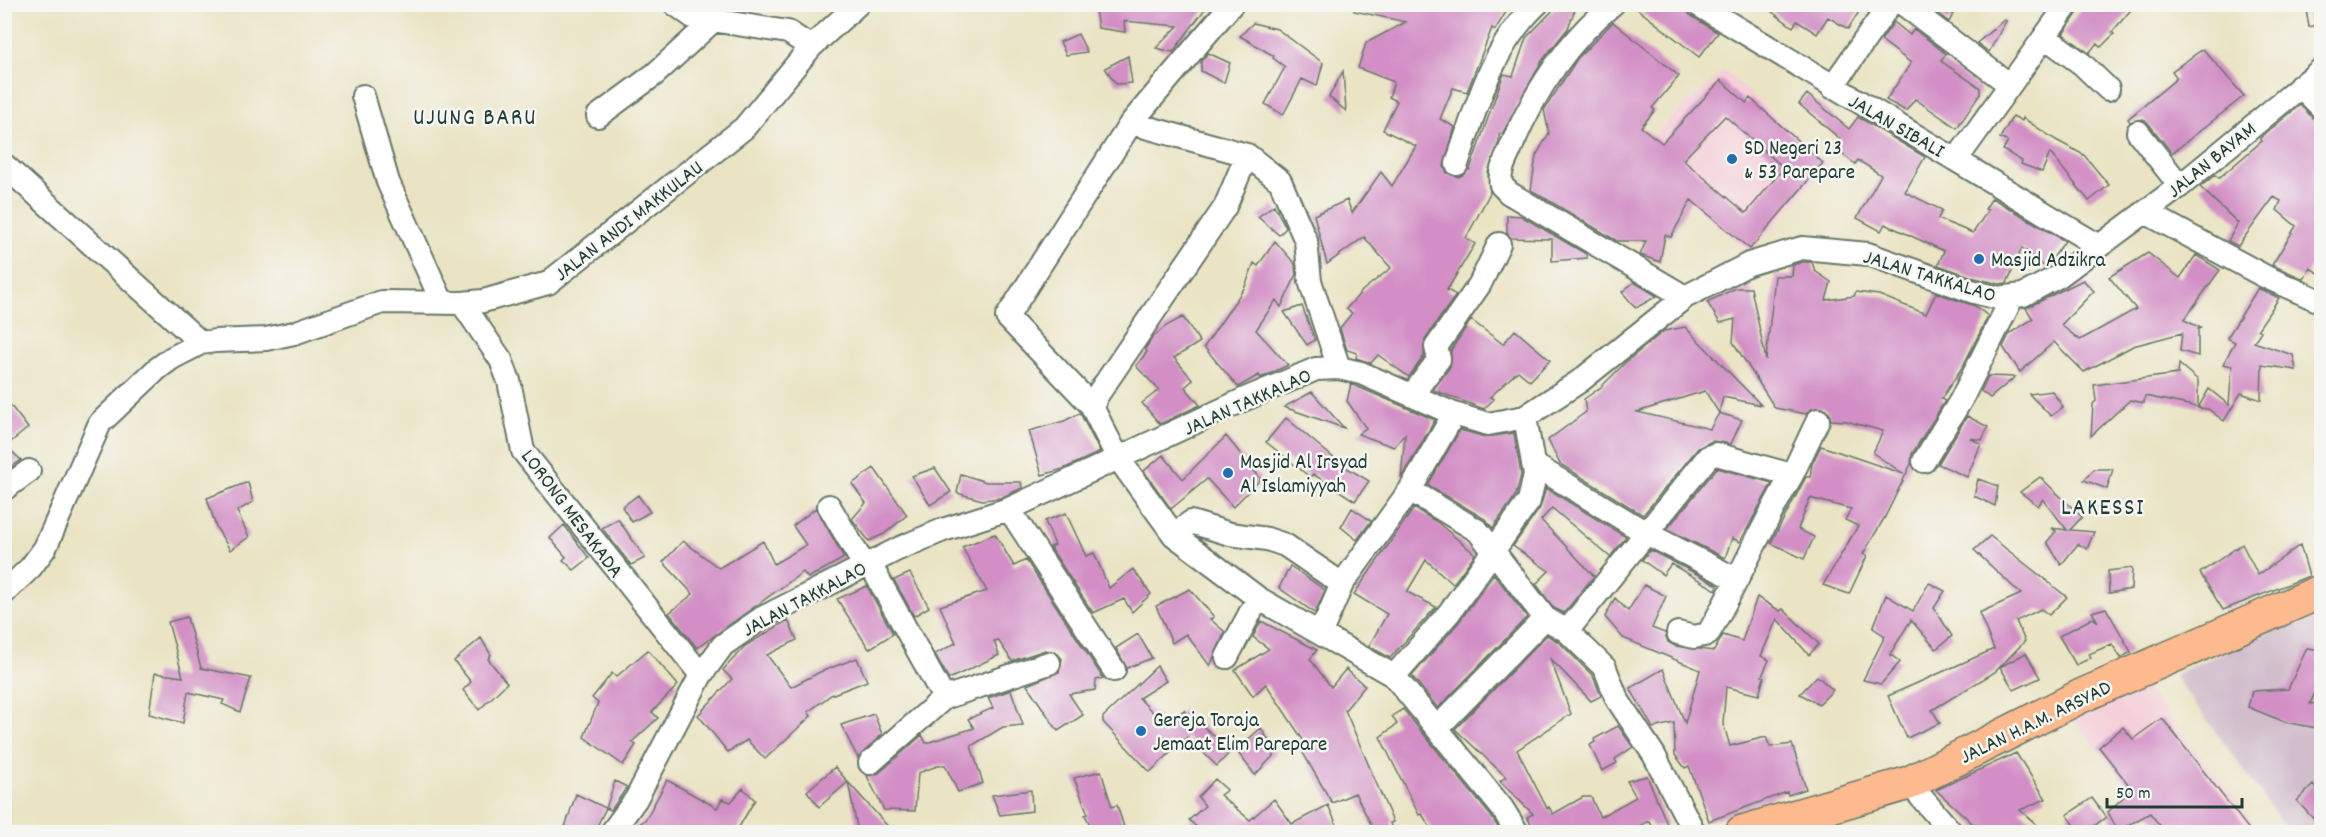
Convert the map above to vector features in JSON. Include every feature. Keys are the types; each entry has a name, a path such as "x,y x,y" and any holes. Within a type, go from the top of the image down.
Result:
{"highway":[{"name":"JALAN H.A.M. ARSYAD","path":"1742,832 1909,783 2081,696 2322,591"}],"street":[{"path":"675,4 693,17 788,32 811,47"},
{"name":"JALAN ANDI MAKKULAU","path":"4,593 31,567 45,548 100,423 157,369 201,343 266,339 294,333 382,302 483,301 548,283 744,128 811,47 858,4"},
{"path":"1232,4 1131,123 1007,317 1092,406 1118,459 1174,535 1258,598 1321,632 1394,676 1502,808 1517,832"},
{"path":"1457,164 1487,76 1520,20 1537,4"},
{"path":"1613,4 1549,72 1529,104 1502,170 1501,185 1509,193 1685,297"},
{"name":"JALAN SIBALI","path":"1697,4 2097,245"},
{"path":"1832,87 1890,4"},
{"path":"1904,4 1932,28 2010,85"},
{"path":"1956,160 2068,4"},
{"path":"598,116 663,67 714,21"},
{"path":"2044,37 2082,64 2108,89"},
{"name":"JALAN BAYAM","path":"2097,245 2180,186 2322,69"},
{"path":"2300,86 2322,108"},
{"name":"LORONG MESAKADA","path":"363,96 387,182 452,303 501,360 509,381 523,452 701,675"},
{"path":"1131,123 1247,155 1280,182 1306,241 1310,281 1315,301 1339,368"},
{"path":"2138,132 2180,186"},
{"path":"1092,406 1225,207 1247,155"},
{"path":"4,165 201,343"},
{"path":"2145,212 2266,277 2322,302"},
{"path":"1412,395 1439,359 1436,347 1480,284 1499,244"},
{"name":"JALAN TAKKALAO","path":"612,832 636,798 701,675 723,645 734,635 866,564 943,530 1009,509 1316,369 1339,368 1361,373 1454,414 1488,424 1525,417 1580,381 1685,297 1749,264 1777,254 1811,248 1868,254 1971,291 1998,297 2013,297 2059,276 2097,245"},
{"path":"1924,461 1961,400 2013,297"},
{"path":"1321,632 1342,584 1410,490 1454,414"},
{"path":"1394,676 1449,613 1528,501 1533,490 1533,464 1525,417"},
{"path":"1677,633 1694,637 1708,634 1792,475 1818,420"},
{"path":"1567,631 1708,457 1716,454 1792,475"},
{"path":"1533,464 1646,533 1736,579"},
{"path":"4,489 29,471"},
{"path":"1410,490 1478,531 1545,618 1567,631 1605,668 1617,699 1654,755 1694,832"},
{"path":"829,506 866,564 944,698"},
{"path":"1009,509 1114,670"},
{"path":"1174,535 1187,523 1195,522 1230,534 1267,539 1284,545 1342,584"},
{"path":"1227,657 1258,598"},
{"path":"1438,727 1545,618"},
{"path":"870,763 944,698 1049,663"},
{"path":"1909,783 1951,832"}],"shaded area":[{"name":"SD Negeri 23 & 53 Parepare","path":"1724,70 1829,164 1750,254 1633,154"},
{"path":"2321,608 2321,832 2289,832 2174,675"},
{"path":"2143,686 2262,832 2164,832 2073,718"}],"building":[{"path":"1094,4 1198,4 1197,7 1200,5 1205,9 1173,52 1156,48 1178,26 1124,21 1125,32 1098,28"},
{"path":"1355,4 1511,4 1495,30 1492,28 1467,92 1453,88 1440,119 1455,127 1444,166 1447,173 1459,177 1470,169 1504,74 1513,76 1526,38 1559,4 1577,4 1568,28 1542,61 1502,134 1499,134 1499,142 1488,172 1490,193 1466,238 1475,244 1447,290 1456,295 1425,339 1424,356 1409,377 1378,355 1371,363 1356,358 1357,353 1347,350 1340,328 1352,313 1346,309 1363,290 1391,268 1364,237 1327,264 1314,215 1347,200 1352,213 1381,172 1392,186 1416,146 1383,130 1397,101 1389,97 1394,82 1358,68 1366,43 1406,22 1354,11"},
{"path":"1631,4 1684,4 1690,15 1718,33 1699,57"},
{"path":"1761,4 1864,4 1848,29 1828,17 1817,34 1797,21 1793,27"},
{"path":"1936,4 1958,4 1949,22 1932,9"},
{"path":"2084,4 2136,4 2112,32 2114,34 2101,47 2097,43 2089,53 2063,34"},
{"path":"2305,4 2322,4 2322,24 2309,27"},
{"path":"2004,20 2006,21 1989,52 1977,43"},
{"path":"1613,22 1679,76 1652,108 1655,110 1641,127 1662,143 1721,80 1746,103 1750,98 1823,163 1750,249 1691,200 1671,237 1665,235 1660,262 1640,255 1646,241 1617,241 1531,190 1536,156 1549,133 1544,110 1577,59","holes":["1725,116 1784,168 1746,213 1683,160"]},
{"path":"1894,22 1910,35 1914,29 1946,54 1941,61 1980,88 1980,94 1957,128 1915,99 1906,111 1886,100 1911,63 1881,40"},
{"path":"1253,23 1277,29 1323,63 1317,86 1302,79 1283,115 1265,104 1285,67 1273,58 1274,56 1240,36"},
{"path":"1078,34 1087,52 1066,55 1060,42"},
{"path":"2203,49 2244,96 2172,153 2143,119 2130,122 2128,119 2177,78 2172,71"},
{"path":"1208,53 1230,63 1224,83 1201,71 1201,61"},
{"path":"1128,56 1132,83 1116,84 1105,68"},
{"path":"1343,71 1346,111 1329,97"},
{"path":"1807,94 1849,129 1858,117 1925,157 1905,192 1942,210 1938,219 1973,233 1988,210 1985,209 1992,198 2065,241 2046,268 2022,248 2007,283 1999,284 1975,278 1938,265 1944,251 1885,224 1881,231 1857,218 1881,175 1858,160 1855,164 1834,148 1840,139 1799,104"},
{"path":"2300,105 2313,118 2322,121 2322,275 2310,268 2304,279 2272,265 2296,226 2277,210 2281,201 2274,197 2238,246 2228,241 2238,223 2200,187 2215,175 2219,178 2262,141 2260,138"},
{"path":"2013,116 2022,121 2023,118 2084,155 2109,185 2089,201 2050,153 2042,172 2021,164 2022,161 2003,150 2008,142 2000,138"},
{"path":"1274,205 1286,228 1279,235 1258,217"},
{"path":"1507,215 1521,216 1586,254 1587,258 1552,261 1552,239 1511,238 1507,233"},
{"path":"1275,241 1295,264 1296,276 1281,307 1276,300 1256,330 1288,365 1261,378 1259,375 1238,387 1204,347 1245,287 1254,263 1258,266"},
{"path":"2148,253 2180,278 2196,255 2220,270 2184,320 2201,328 2198,329 2198,356 2180,351 2182,333 2133,346 2084,372 2054,342 2020,372 2003,347 2010,333 2033,319 2026,308 2083,280 2094,291 2061,325 2080,340 2136,309 2109,277"},
{"path":"1812,262 1815,271 1831,282 1826,300 1854,296 1856,292 1879,295 1926,314 1936,293 1975,306 1988,316 1963,366 1941,399 1945,401 1912,454 1911,464 1885,517 1863,554 1867,556 1849,594 1823,585 1858,526 1845,520 1851,509 1810,498 1798,529 1814,537 1804,559 1771,543 1806,477 1810,477 1812,464 1821,446 1904,474 1873,453 1883,431 1846,421 1831,420 1829,413 1823,408 1811,409 1806,414 1775,408 1733,342 1735,319 1720,323 1707,302 1736,288 1751,288 1766,360 1775,276 1792,276 1793,265"},
{"path":"1634,282 1657,296 1636,308 1622,292"},
{"path":"2258,288 2279,298 2258,329 2261,331 2254,342 2293,355 2296,370 2262,365 2261,400 2241,393 2224,421 2208,409 2198,408 2209,389 2229,405 2232,366 2223,364 2235,342 2227,338"},
{"path":"1302,306 1315,340 1307,345 1284,312"},
{"path":"1183,317 1200,342 1174,358 1193,380 1185,387 1200,405 1160,424 1142,403 1159,390 1136,366 1147,352 1145,349 1152,338 1166,326"},
{"path":"1471,320 1503,344 1515,330 1550,360 1530,381 1518,371 1490,397 1494,399 1484,409 1433,390 1450,367 1451,350"},
{"path":"1685,327 1761,405 1723,397 1719,413 1742,420 1731,444 1712,441 1698,448 1643,515 1560,464 1548,440 1586,412 1584,399 1600,388 1626,362 1664,331","holes":["1705,391 1719,413 1710,429 1637,412"]},
{"path":"2179,364 2198,380 2198,407 2145,396 2144,403 2130,400 2091,436 2093,404 2096,401 2094,385 2178,374"},
{"path":"1988,376 2015,377 1990,398 1981,391"},
{"path":"1351,384 1435,420 1401,478 1405,434 1394,447 1358,434 1366,428 1347,401"},
{"path":"2052,391 2063,407 2051,416 2029,394"},
{"path":"1312,392 1344,428 1284,407"},
{"path":"4,397 28,428 6,446 21,460 4,472"},
{"path":"1080,413 1100,452 1063,469 1042,475 1029,431 1064,421"},
{"path":"1967,416 1988,427 1982,440 1970,438 1981,444 1967,477 1938,464"},
{"path":"1286,418 1342,465 1369,481 1355,501 1313,474 1310,477 1266,442"},
{"path":"1460,430 1485,437 1514,433 1521,475 1516,495 1493,528 1485,519 1428,485"},
{"name":"Masjid Al Irsyad Al Islamiyyah","path":"1226,436 1261,479 1233,507 1207,479 1171,509 1144,471 1163,455 1183,479"},
{"path":"874,468 907,515 884,534 869,541 852,519 866,503 852,484"},
{"path":"935,468 951,492 930,505 912,476"},
{"path":"1717,468 1772,483 1740,542 1732,538 1725,558 1667,529"},
{"path":"2094,469 2113,469 2107,489 2084,480"},
{"path":"961,474 986,482 1021,482 1022,488 1000,498 982,500 957,493"},
{"path":"2040,477 2082,517 2070,530 2094,532 2087,549 2078,544 2061,565 2047,542 2056,531 2051,528 2067,530 2043,499 2038,506 2020,492"},
{"path":"1978,479 1998,486 1995,506 1974,496"},
{"path":"248,482 253,502 237,511 249,537 230,550 216,527 207,498"},
{"path":"1546,488 1626,537 1610,557 1552,508 1541,520 1594,576 1564,613 1554,608 1536,584 1549,571 1513,546 1540,508"},
{"path":"638,495 650,512 632,522 622,507"},
{"path":"816,508 844,558 808,578 803,572 697,648 669,613 693,594 663,562 683,541 719,568 763,541 774,564 806,545 793,526"},
{"path":"1352,508 1371,521 1357,540 1341,527"},
{"path":"1414,508 1437,522 1475,554 1453,584 1426,560 1407,592 1436,607 1390,658 1369,646 1387,614 1354,594"},
{"path":"1066,513 1086,556 1094,553 1109,588 1133,569 1151,594 1132,612 1124,599 1093,613 1050,547 1055,545 1045,521"},
{"path":"618,519 645,558 631,565 602,528"},
{"path":"564,525 589,558 574,570 563,560 566,557 550,538"},
{"path":"995,534 1014,566 1026,560 1103,678 1096,680 1095,690 1069,694 1083,715 1058,731 1027,685 1059,672 1062,659 1057,653 1045,650 1012,661 998,640 994,641 999,655 949,679 935,654 956,643 940,606 987,591 962,547"},
{"path":"1990,536 2067,597 2049,615 2041,609 2016,621 2025,641 1995,672 1932,710 1940,723 1907,738 1888,696 1994,649 1979,613 2021,594 1974,550"},
{"path":"2242,544 2258,575 2300,545 2309,576 2223,610 2200,573"},
{"path":"1650,550 1718,585 1716,590 1671,564 1663,575 1642,560"},
{"path":"1290,566 1325,590 1315,613 1279,588"},
{"path":"2132,568 2131,589 2109,593 2108,571"},
{"path":"910,573 929,607 914,616 894,580"},
{"path":"1494,574 1527,617 1438,708 1412,676 1459,622"},
{"path":"1929,583 1945,591 1934,608 1952,636 1936,649 1911,620 1890,654 1900,662 1881,684 1863,680 1885,636 1873,628 1886,595 1913,611"},
{"path":"1644,585 1666,596 1652,628 1665,633 1668,642 1675,646 1714,651 1723,635 1742,641 1757,597 1780,611 1783,609 1819,644 1809,655 1777,619 1761,656 1769,660 1762,676 1764,677 1759,695 1726,687 1723,723 1730,746 1766,737 1770,747 1792,744 1806,789 1788,795 1787,792 1709,821 1689,766 1685,768 1675,755 1674,723 1653,728 1630,688 1663,669 1685,723 1700,670 1623,638 1605,617 1615,598 1628,611"},
{"path":"867,586 893,634 869,649 837,599"},
{"path":"1190,589 1214,617 1210,619 1225,632 1210,666 1186,634 1172,643 1156,606"},
{"path":"2106,608 2131,652 2121,658 2112,644 2089,654 2091,658 2076,665 2059,636 2093,618 2098,622 2092,612"},
{"path":"187,617 201,668 251,678 240,712 222,704 224,700 188,692 183,723 149,714 155,673 183,677 168,622"},
{"path":"788,620 797,640 767,655 791,687 820,672 857,658 867,681 831,695 808,712 811,716 765,759 747,740 728,752 698,715 732,679 723,670 745,646"},
{"path":"1261,621 1317,650 1310,659 1331,687 1346,669 1365,686 1345,710 1393,822 1390,823 1393,832 1375,832 1355,793 1332,803 1303,753 1309,749 1266,684 1253,696 1235,670 1269,649 1253,637"},
{"path":"1138,634 1152,658 1127,668 1116,648"},
{"path":"1547,635 1559,642 1593,676 1601,696 1591,701 1550,658 1571,714 1517,750 1547,808 1549,807 1553,814 1583,797 1591,797 1600,817 1636,797 1627,781 1647,776 1668,826 1653,827 1649,821 1628,832 1536,832 1527,817 1533,814 1500,781 1506,777 1455,729"},
{"path":"481,638 491,655 488,659 507,683 479,710 463,690 471,682 454,661"},
{"path":"2307,648 2322,650 2322,676 2310,704 2322,703 2322,729 2285,722 2248,707 2252,691 2288,689"},
{"path":"648,650 678,685 652,712 658,718 632,742 636,745 623,765 584,737 598,703 592,698 612,673 616,677"},
{"path":"2026,653 2040,678 2014,690 2000,667"},
{"name":"Gereja Toraja Jemaat Elim Parepare","path":"1157,666 1166,681 1139,698 1165,725 1184,710 1191,722 1195,720 1232,750 1217,766 1187,737 1150,772 1103,722 1103,717"},
{"path":"1817,676 1833,690 1819,704 1800,694"},
{"path":"1011,690 1023,725 1003,727 971,746 983,783 958,792 945,765 940,765 918,773 915,811 884,810 867,776 879,773 922,735 926,743 974,728 968,719 993,708 988,698"},
{"path":"1403,709 1491,816 1501,832 1433,832 1422,814 1419,815 1380,737 1397,724 1392,716"},
{"path":"874,714 882,734 858,758 841,725"},
{"path":"2162,718 2251,832 2165,832 2150,813 2118,831 2108,812 2132,789 2099,747 2123,727 2133,739"},
{"path":"1618,726 1633,747 1615,759 1617,763 1602,771 1590,745 1595,742 1594,739"},
{"path":"1261,728 1276,753 1255,775 1236,750"},
{"path":"2016,753 2046,799 2020,810 2045,832 1982,832 1936,790"},
{"path":"835,767 848,782 819,807 807,791"},
{"path":"1101,771 1112,807 1117,805 1124,827 1107,832 1094,832 1085,815 1088,814 1074,778"},
{"path":"1215,779 1227,790 1220,795 1250,820 1274,799 1292,824 1328,805 1340,832 1202,832 1189,820 1205,806 1198,797"},
{"path":"667,780 717,808 722,799 731,802 743,788 755,800 736,832 629,832 646,819"},
{"path":"615,781 627,787 611,810 606,808"},
{"path":"848,782 893,832 858,832"},
{"path":"2313,785 2322,794 2322,828 2297,801"},
{"path":"1031,790 1032,811 1000,815 992,795"},
{"path":"576,794 606,808 594,832 576,832 565,827"},
{"path":"2092,798 2106,817 2086,832 2080,832 2067,815"}],"place":[{"name":"SD Negeri 23 & 53 Parepare","path":"1732,159"},
{"name":"Masjid Adzikra","path":"1979,259"},
{"name":"Masjid Al Irsyad Al Islamiyyah","path":"1228,473"},
{"name":"Gereja Toraja Jemaat Elim Parepare","path":"1141,731"}],"district":[{"name":"UJUNG BARU","path":"475,116"},
{"name":"LAKESSI","path":"2103,506"}]}
